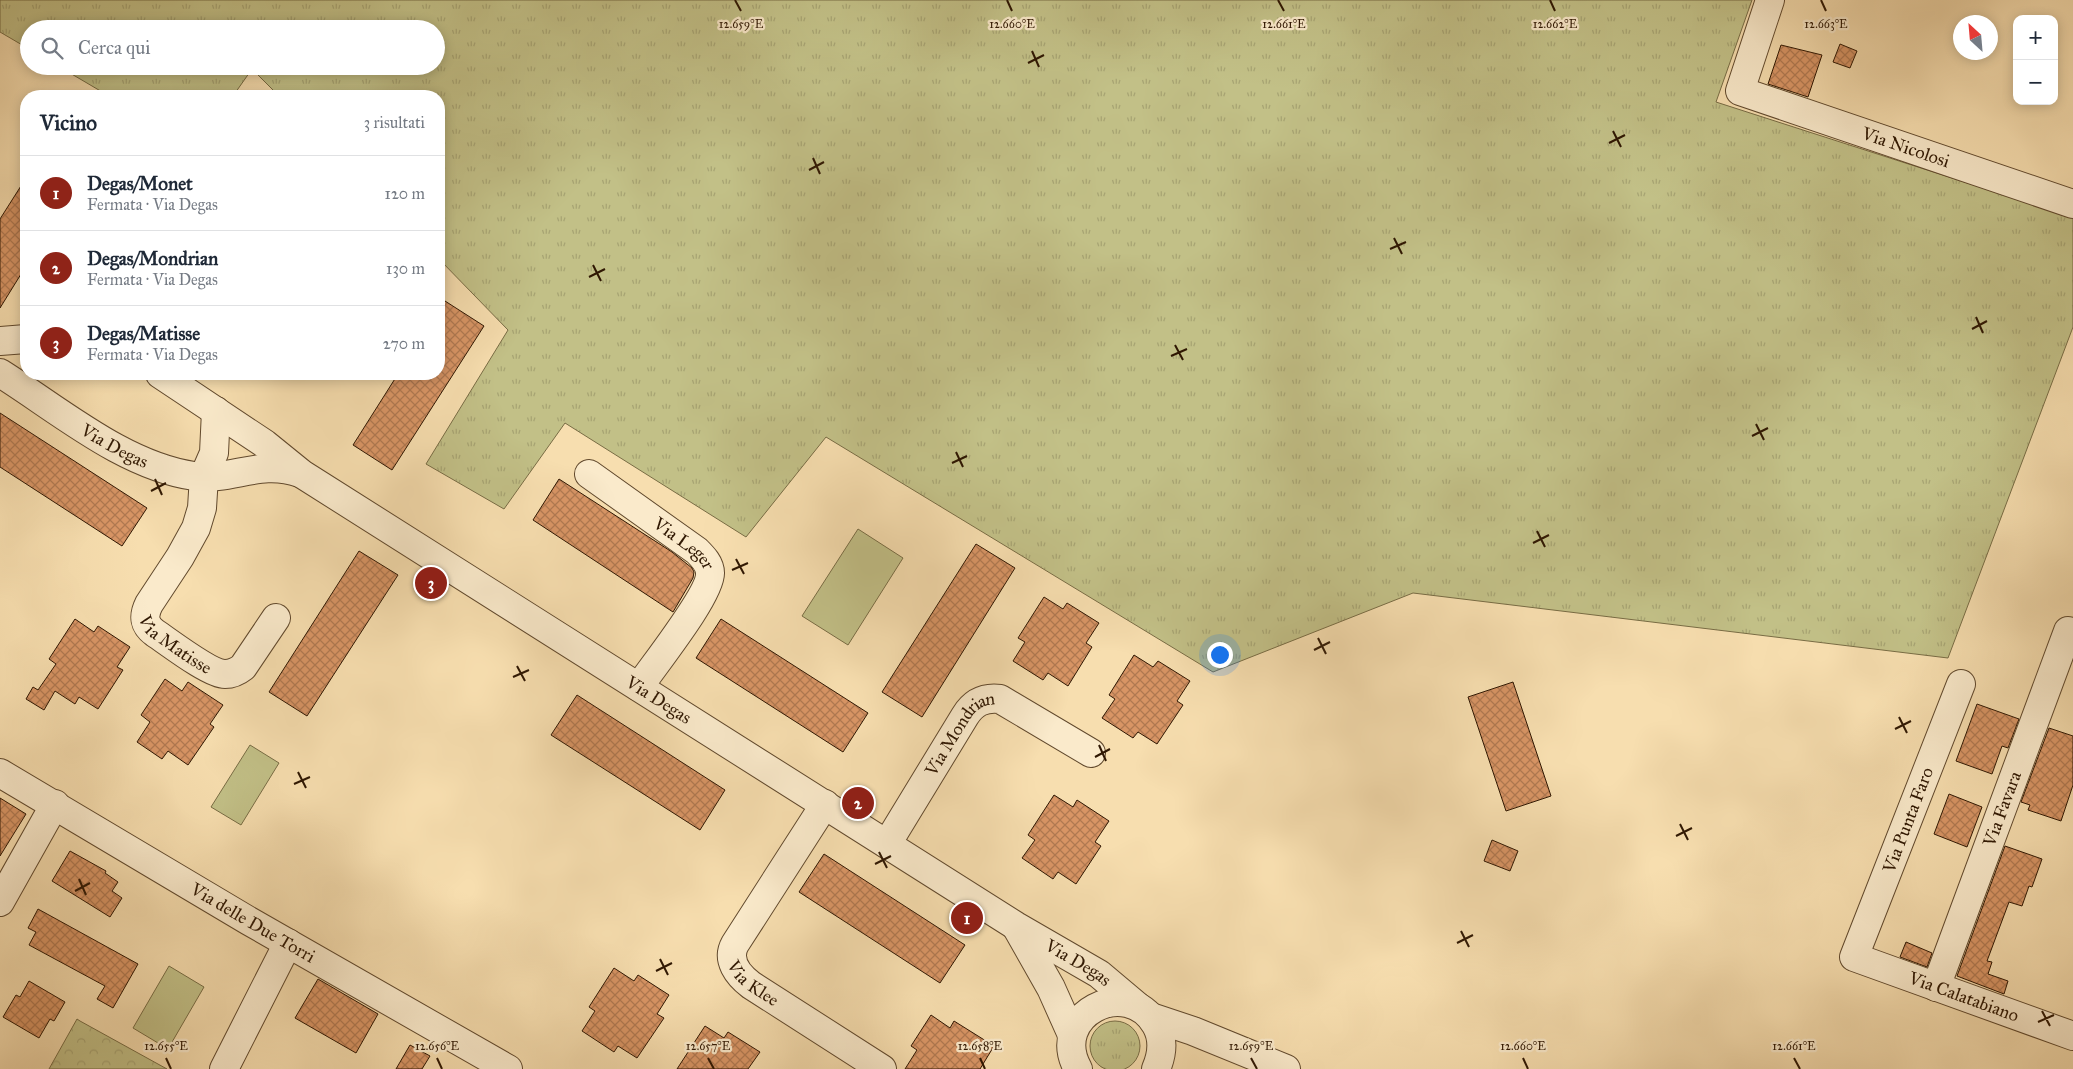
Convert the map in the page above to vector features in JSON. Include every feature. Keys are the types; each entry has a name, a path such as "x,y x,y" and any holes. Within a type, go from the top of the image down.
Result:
{"street":[{"name":"Via Nicolosi","path":"1770,0 1740,91 2073,204"},
{"path":"0,341 20,339"},
{"name":"Via Degas","path":"0,373 34,385 100,439 126,453 174,472 219,476 260,468 280,468 302,474"},
{"name":"Via Degas","path":"169,380 265,444 302,474 1016,926 1098,974 1144,1011"},
{"path":"204,476 214,453 216,411"},
{"name":"Via Leger","path":"589,474 697,551 705,560 711,572 704,593 639,687"},
{"name":"Via Matisse","path":"204,476 202,508 196,528 180,558 148,604 145,615 147,625 155,633 213,671 225,674 238,671 243,667 276,618"},
{"name":"Via Favara","path":"1936,987 2068,631"},
{"name":"Via Punta Faro","path":"1854,957 1961,684"},
{"name":"Via Mondrian","path":"887,844 968,711 983,700 1000,699 1091,754"},
{"name":"Via delle Due Torri","path":"0,773 288,943 508,1069"},
{"path":"0,902 54,804"},
{"name":"Via Klee","path":"825,804 735,944 732,952 733,965 742,977 751,984 882,1069"},
{"name":"Via Degas","path":"1016,926 1048,981 1074,1050"},
{"path":"224,1069 288,943"},
{"name":"Via Calatabiano","path":"1854,957 2073,1036"},
{"path":"1054,1069 1074,1050 1076,1024 1082,1017 1109,1002 1121,1002 1286,1069"},
{"path":"1144,1011 1157,1027 1161,1043 1156,1069"}],"green space":[{"path":"0,0 1752,0 1716,102 2073,217 2073,327 1948,658 1413,593 1213,672 826,437 746,537 565,423 504,509 426,464 508,330 445,265 445,90 273,90 258,75 445,75 445,20 20,20 20,44 0,32"},
{"path":"73,75 248,75 237,90 99,90"},
{"path":"858,529 903,558 848,645 802,616"},
{"path":"250,745 279,763 241,825 211,807"},
{"path":"169,966 204,987 168,1049 133,1028"},
{"path":"77,1019 80,1021 167,1069 49,1069"},
{"path":"1110,1021 1120,1021 1129,1025 1136,1032 1140,1041 1140,1051 1136,1060 1122,1070 1108,1070 1101,1067 1094,1060 1090,1051 1090,1041 1094,1032 1101,1025"}],"building":[{"path":"1840,44 1857,51 1850,68 1833,62"},
{"path":"1781,45 1822,55 1808,97 1768,84"},
{"path":"20,187 20,276 0,308 0,219"},
{"path":"445,301 484,326 392,470 353,445 394,380 445,380"},
{"path":"0,413 147,508 122,546 0,467"},
{"path":"559,479 672,552 692,568 694,572 693,578 673,612 533,520"},
{"path":"976,544 1015,568 922,717 882,692"},
{"path":"359,551 398,575 307,716 269,692"},
{"path":"1044,597 1063,609 1067,603 1099,623 1086,643 1092,647 1068,686 1048,673 1043,680 1013,661 1025,642 1018,638"},
{"path":"75,619 94,632 98,626 130,647 117,667 123,670 98,709 79,697 75,704 55,691 44,710 26,699 33,687 38,690 56,664 49,659"},
{"path":"721,619 868,713 843,752 696,658"},
{"path":"1134,655 1153,667 1158,661 1190,681 1177,701 1183,705 1157,744 1138,732 1133,738 1102,718 1115,699 1109,695"},
{"path":"165,679 182,691 188,682 223,705 210,724 214,727 188,765 168,751 162,759 137,742 150,722 141,715"},
{"path":"1513,682 1551,796 1506,811 1468,697"},
{"path":"577,695 725,790 700,830 551,735"},
{"path":"1977,704 2019,719 2008,748 2002,746 1992,774 1956,761"},
{"path":"2049,728 2073,736 2073,785 2061,821 2028,810 2030,805 2021,802"},
{"path":"1949,794 1982,807 1967,847 1934,834"},
{"path":"1054,795 1073,807 1077,800 1109,821 1095,842 1101,846 1076,884 1058,872 1053,879 1022,858 1035,840 1028,835"},
{"path":"0,798 26,814 0,856"},
{"path":"1492,840 1518,851 1510,871 1484,861"},
{"path":"2005,846 2042,859 2032,887 2029,886 2022,906 2009,902 1987,961 1992,962 1988,974 2008,981 2004,994 1957,976"},
{"path":"70,851 106,871 105,873 118,882 112,891 122,898 110,917 52,881"},
{"path":"824,854 965,945 940,983 799,892"},
{"path":"38,909 138,964 113,1008 97,999 105,986 29,945 36,932 28,928"},
{"path":"1906,942 1932,953 1927,967 1900,957"},
{"path":"614,968 634,981 638,975 669,995 657,1014 664,1018 637,1058 618,1046 614,1052 582,1031 595,1011 589,1007"},
{"path":"318,979 378,1014 356,1053 295,1018"},
{"path":"29,981 65,1002 54,1021 50,1019 39,1038 3,1017 16,995 20,997"},
{"path":"931,1015 950,1028 954,1021 994,1046 980,1069 905,1069 917,1050 911,1046"},
{"path":"705,1026 724,1038 728,1032 760,1052 748,1069 677,1069"},
{"path":"410,1045 430,1056 422,1069 396,1069"}],"place":[{"name":"Degas/Matisse","path":"431,583"},
{"name":"Degas/Mondrian","path":"858,803"},
{"name":"Degas/Monet","path":"967,918"}]}
